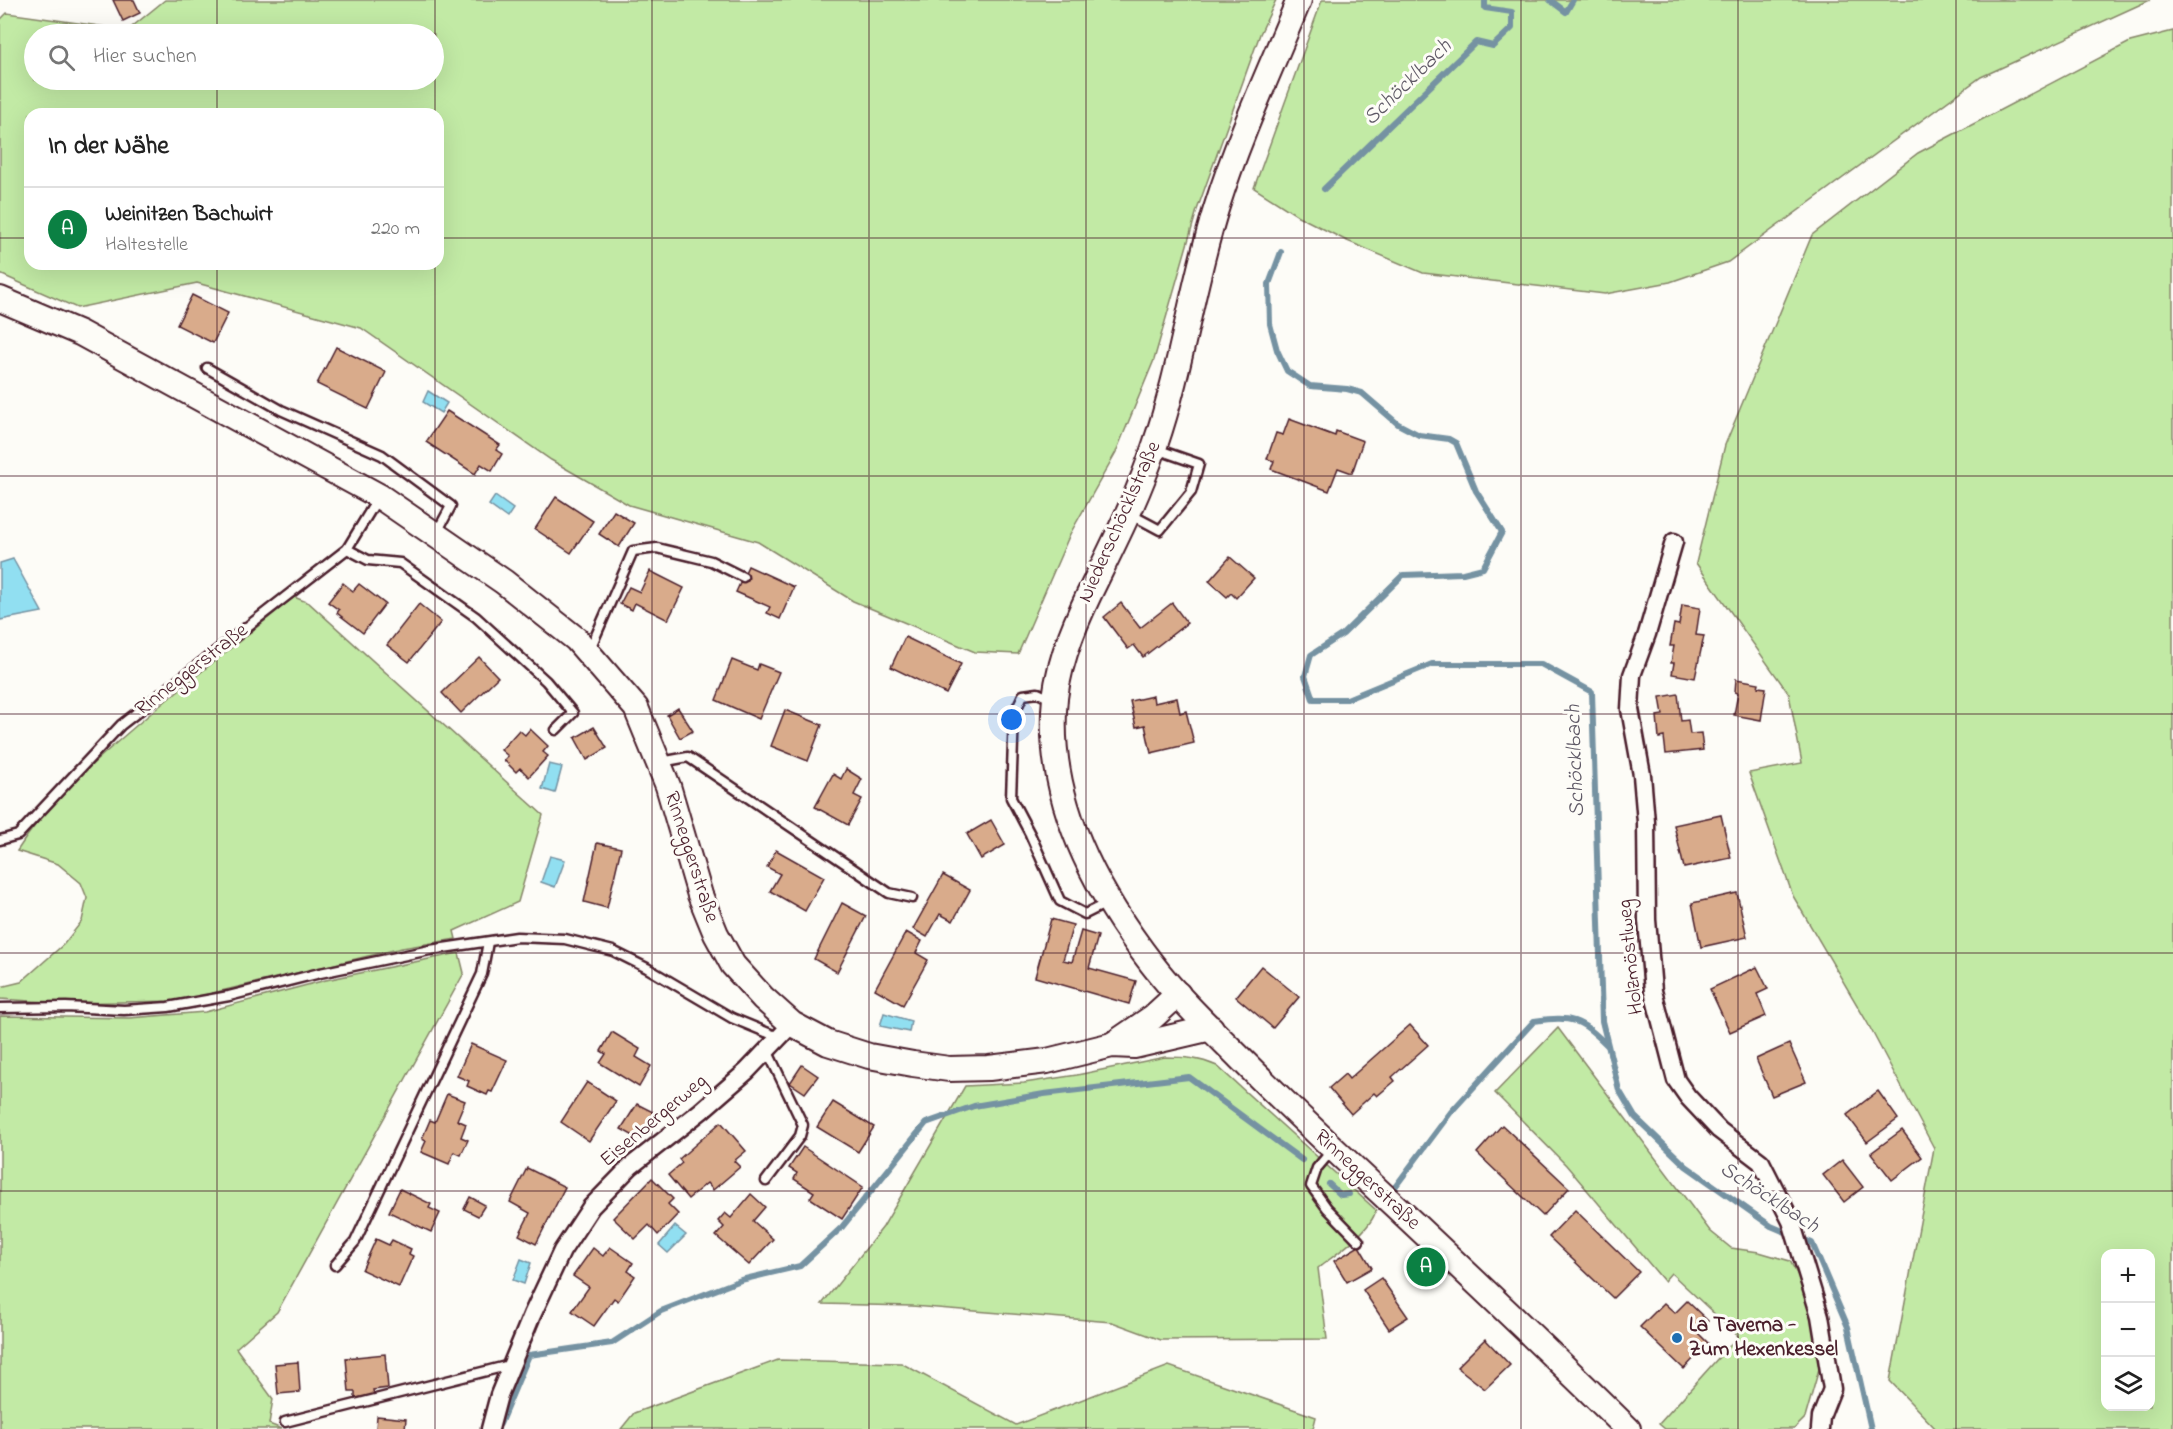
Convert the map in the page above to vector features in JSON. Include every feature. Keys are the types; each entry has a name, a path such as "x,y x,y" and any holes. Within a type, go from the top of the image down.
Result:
{"main road":[{"name":"Niederschöcklstraße","path":"1178,993 1154,967 1109,902 1073,827 1061,792 1054,740 1055,701 1059,674 1076,620 1127,513 1154,448 1170,400 1216,206 1299,0"},
{"name":"Rinneggerstraße","path":"0,299 80,333 379,496 504,582 576,639 636,708 668,786 700,895 716,933 733,965 763,998 785,1031 869,1056 949,1069 989,1068 1047,1061 1112,1045 1134,1046 1211,1028"},
{"name":"Rinneggerstraße","path":"1112,1045 1153,1017 1178,993 1333,1149 1484,1289 1628,1429"}],"street":[{"name":"Holzmöstlweg","path":"1674,542 1647,634 1632,675 1630,709 1642,775 1646,822 1647,921 1653,991 1676,1080 1688,1097 1719,1130 1761,1162 1791,1221 1820,1316 1832,1389 1821,1417 1820,1429"},
{"name":"Eisenbergerweg","path":"490,1429 499,1395 511,1365 562,1251 591,1207 631,1166 747,1071 785,1031"}],"lane":[{"path":"207,368 281,410 382,455 451,506 435,534"},
{"path":"1127,513 1160,530 1191,492 1199,464 1154,448"},
{"name":"Rinneggerstraße","path":"0,840 18,835 121,725 347,549 379,496"},
{"path":"588,652 633,551 657,548 711,561 743,577"},
{"path":"347,549 368,560 400,563 476,617 546,681 573,713 556,730"},
{"path":"1055,701 1038,693 1023,695 1014,714 1011,798 1060,901 1085,914 1109,902"},
{"path":"658,762 688,757 889,893 912,898"},
{"name":"Rinneggerstraße","path":"0,1008 66,1006 124,1010 168,1007 229,996 320,973 408,955 517,937 565,939 613,951 647,968 732,1018 785,1031"},
{"path":"335,1265 355,1242 482,974 488,942"},
{"path":"766,1050 803,1125 800,1136 766,1181"},
{"path":"1333,1149 1317,1168 1311,1186 1327,1208 1359,1241"},
{"path":"285,1422 511,1365"}],"green space":[{"path":"165,0 1276,0 1260,34 1197,210 1154,360 1116,452 1070,534 1018,654 975,652 853,601 758,542 629,505 551,460 361,328 197,283 77,308 0,274 0,20 7,13 85,24 24,24 24,90 444,90 444,24 135,24"},
{"path":"1322,0 2150,0 1981,77 1728,262 1670,282 1605,294 1423,273 1345,240 1298,216 1254,188"},
{"path":"2173,31 2173,1429 1936,1429 1890,1381 1934,1148 1867,1022 1793,896 1749,773 1802,763 1789,694 1696,563 1725,445 1812,235 1918,153 2130,42"},
{"path":"294,597 309,603 543,815 518,902 454,931 456,939 402,948 179,1001 62,1003 0,999 0,987 21,982 64,944 82,921 87,898 81,883 58,864 17,851 28,835 66,790 108,750"},
{"path":"459,953 464,973 277,1312 236,1348 273,1399 269,1424 282,1429 0,1429 0,1016 129,1018 205,1012 326,980"},
{"path":"1558,1028 1710,1231 1731,1248 1759,1252 1790,1261 1803,1285 1813,1314 1821,1362 1805,1418 1794,1429 1665,1429 1659,1424 1738,1336 1671,1273 1664,1281 1566,1165 1495,1093"},
{"path":"1165,1057 1192,1058 1217,1066 1376,1210 1373,1218 1360,1234 1318,1268 1327,1339 1161,1340 1112,1322 912,1306 822,1304 883,1227 965,1086 1024,1083"},
{"path":"778,1360 901,1363 1016,1425 1169,1366 1316,1417 1313,1429 621,1429 634,1413"}],"water":[{"path":"428,391 447,403 441,413 423,402"},
{"path":"495,496 513,509 507,518 489,505"},
{"path":"13,559 42,612 0,620 0,563"},
{"path":"549,764 562,767 555,793 542,789"},
{"path":"550,856 565,860 555,887 541,882"},
{"path":"884,1013 911,1021 909,1032 880,1026"},
{"path":"675,1226 686,1235 668,1253 659,1245"},
{"path":"521,1259 531,1263 524,1284 513,1280"}],"building":[{"path":"113,0 134,0 140,13 123,21"},
{"path":"192,295 228,313 213,343 177,325"},
{"path":"336,347 386,372 368,409 317,384"},
{"path":"447,411 500,445 496,450 502,454 492,471 481,464 475,474 426,442"},
{"path":"1289,419 1335,436 1336,431 1363,441 1352,473 1338,468 1329,491 1271,469 1274,461 1267,459 1276,433 1283,435"},
{"path":"556,497 593,521 571,553 535,529"},
{"path":"614,511 634,523 619,547 599,534"},
{"path":"1230,557 1254,578 1236,598 1231,593 1227,597 1209,581"},
{"path":"748,566 794,587 780,619 767,613 770,607 736,592"},
{"path":"650,571 684,588 668,620 635,603 632,610 620,604 629,587 640,592"},
{"path":"343,583 353,591 359,584 385,604 363,633 337,613 339,610 328,602"},
{"path":"1121,603 1140,628 1172,603 1187,623 1143,657 1134,645 1128,649 1104,617"},
{"path":"419,604 441,622 409,662 387,645"},
{"path":"1682,605 1700,608 1696,635 1704,636 1695,678 1672,674 1674,646 1670,646 1674,624 1679,625"},
{"path":"905,637 961,664 946,694 891,667"},
{"path":"479,657 498,677 461,713 442,693"},
{"path":"732,660 757,670 759,664 779,672 759,719 716,700"},
{"path":"1736,679 1759,683 1758,687 1766,688 1761,720 1734,715 1738,693 1735,692"},
{"path":"1678,694 1681,721 1688,720 1690,734 1701,733 1703,750 1666,754 1664,737 1659,738 1657,716 1663,715 1660,697"},
{"path":"1153,696 1154,703 1177,698 1180,713 1186,711 1194,743 1151,753 1145,725 1136,727 1130,701"},
{"path":"678,708 693,731 680,738 667,715"},
{"path":"785,710 822,725 808,761 771,746"},
{"path":"594,727 607,748 587,760 575,738"},
{"path":"530,729 548,746 543,752 548,756 529,777 520,768 516,772 504,760 508,756 501,750 519,730 525,735"},
{"path":"846,769 862,779 854,795 862,799 848,825 815,807 833,774 841,779"},
{"path":"1721,815 1731,858 1684,868 1674,825"},
{"path":"991,820 1005,845 981,859 967,834"},
{"path":"597,843 621,848 607,908 584,902"},
{"path":"776,850 824,877 805,911 770,891 780,874 767,867"},
{"path":"943,875 970,890 953,921 940,914 927,937 913,929"},
{"path":"1737,893 1747,937 1701,947 1692,903"},
{"path":"842,903 866,916 837,972 814,959"},
{"path":"1051,919 1073,925 1063,960 1072,962 1081,931 1098,936 1089,968 1136,981 1129,1004 1035,977"},
{"path":"906,932 922,941 916,953 928,960 903,1005 875,989"},
{"path":"1261,966 1299,997 1273,1028 1236,997"},
{"path":"1757,967 1768,989 1757,994 1766,1016 1730,1032 1710,989"},
{"path":"1410,1025 1428,1045 1392,1077 1395,1081 1377,1096 1374,1093 1351,1114 1329,1088 1345,1074 1349,1079"},
{"path":"612,1032 640,1049 636,1057 651,1066 639,1087 600,1063 606,1054 601,1051"},
{"path":"471,1044 507,1060 492,1092 489,1091 487,1095 467,1086 469,1081 457,1076"},
{"path":"1789,1044 1806,1082 1772,1096 1756,1059"},
{"path":"802,1065 818,1076 805,1093 790,1083"},
{"path":"587,1082 616,1101 589,1141 561,1122"},
{"path":"1878,1091 1898,1119 1867,1142 1847,1115"},
{"path":"447,1094 465,1101 457,1120 466,1124 461,1137 468,1140 461,1155 454,1152 449,1164 421,1152 426,1141 422,1139 430,1120 435,1122"},
{"path":"833,1102 874,1127 858,1152 817,1127"},
{"path":"637,1104 653,1112 639,1139 621,1129"},
{"path":"721,1122 746,1151 734,1161 740,1167 713,1190 707,1183 688,1199 668,1175 682,1163 679,1159"},
{"path":"1502,1125 1569,1188 1543,1216 1477,1153"},
{"path":"1902,1130 1922,1157 1892,1180 1871,1153"},
{"path":"803,1147 863,1187 842,1219 810,1198 814,1192 794,1179 797,1173 789,1168"},
{"path":"1842,1160 1863,1187 1844,1202 1823,1175"},
{"path":"527,1168 565,1187 536,1244 519,1235 530,1213 510,1202"},
{"path":"652,1178 673,1199 668,1204 678,1214 658,1235 649,1225 635,1239 613,1218"},
{"path":"400,1189 431,1204 429,1208 440,1213 431,1232 389,1212"},
{"path":"751,1194 765,1207 753,1221 773,1239 749,1265 716,1236 724,1227 718,1221 725,1213 731,1218"},
{"path":"470,1197 485,1205 478,1216 464,1209"},
{"path":"1575,1210 1639,1272 1613,1298 1549,1237"},
{"path":"376,1239 389,1245 392,1240 411,1249 409,1254 413,1256 399,1287 362,1270"},
{"path":"1359,1246 1372,1268 1347,1282 1334,1261"},
{"path":"610,1247 633,1263 628,1271 635,1276 618,1301 614,1298 594,1326 572,1311 589,1287 573,1276 593,1248 603,1256"},
{"path":"1381,1278 1408,1317 1389,1329 1363,1290"},
{"name":"La Taverna - Zum Hexenkessel","path":"1687,1301 1708,1321 1697,1332 1708,1343 1684,1369 1640,1327 1664,1303 1675,1313"},
{"path":"1485,1339 1510,1365 1485,1389 1457,1367"},
{"path":"385,1354 388,1388 373,1390 374,1396 355,1398 355,1392 349,1392 346,1358"},
{"path":"298,1362 300,1392 278,1394 275,1364"},
{"path":"377,1416 406,1419 405,1429 376,1429"}],"waterway":[{"name":"Schöcklbach","path":"1324,189 1476,42 1493,46 1512,28 1512,12 1485,8 1485,0"},
{"name":"Schöcklbach","path":"1550,0 1566,12 1573,0"},
{"name":"Schöcklbach","path":"1281,252 1269,284 1270,324 1277,350 1287,371 1310,386 1347,389 1362,393 1398,424 1419,435 1449,439 1456,443 1476,491 1502,532 1483,568 1463,573 1403,575 1343,634 1311,655 1305,676 1313,699 1347,699 1432,664 1541,664 1592,692 1602,1021 1619,1090 1635,1117 1686,1166 1771,1226 1812,1243 1848,1327 1871,1429"},
{"path":"1395,1187 1451,1112 1534,1021 1558,1019 1575,1021 1589,1029 1607,1045"},
{"path":"500,1424 529,1355 612,1343 661,1311 741,1280 800,1266 842,1227 926,1123 974,1106 1044,1094 1189,1077 1302,1160"},
{"path":"1329,1184 1341,1195 1349,1194"}],"place":[{"name":"Weinitzen Bachwirt","path":"1426,1267"},
{"name":"La Taverna - Zum Hexenkessel","path":"1677,1338"}]}
